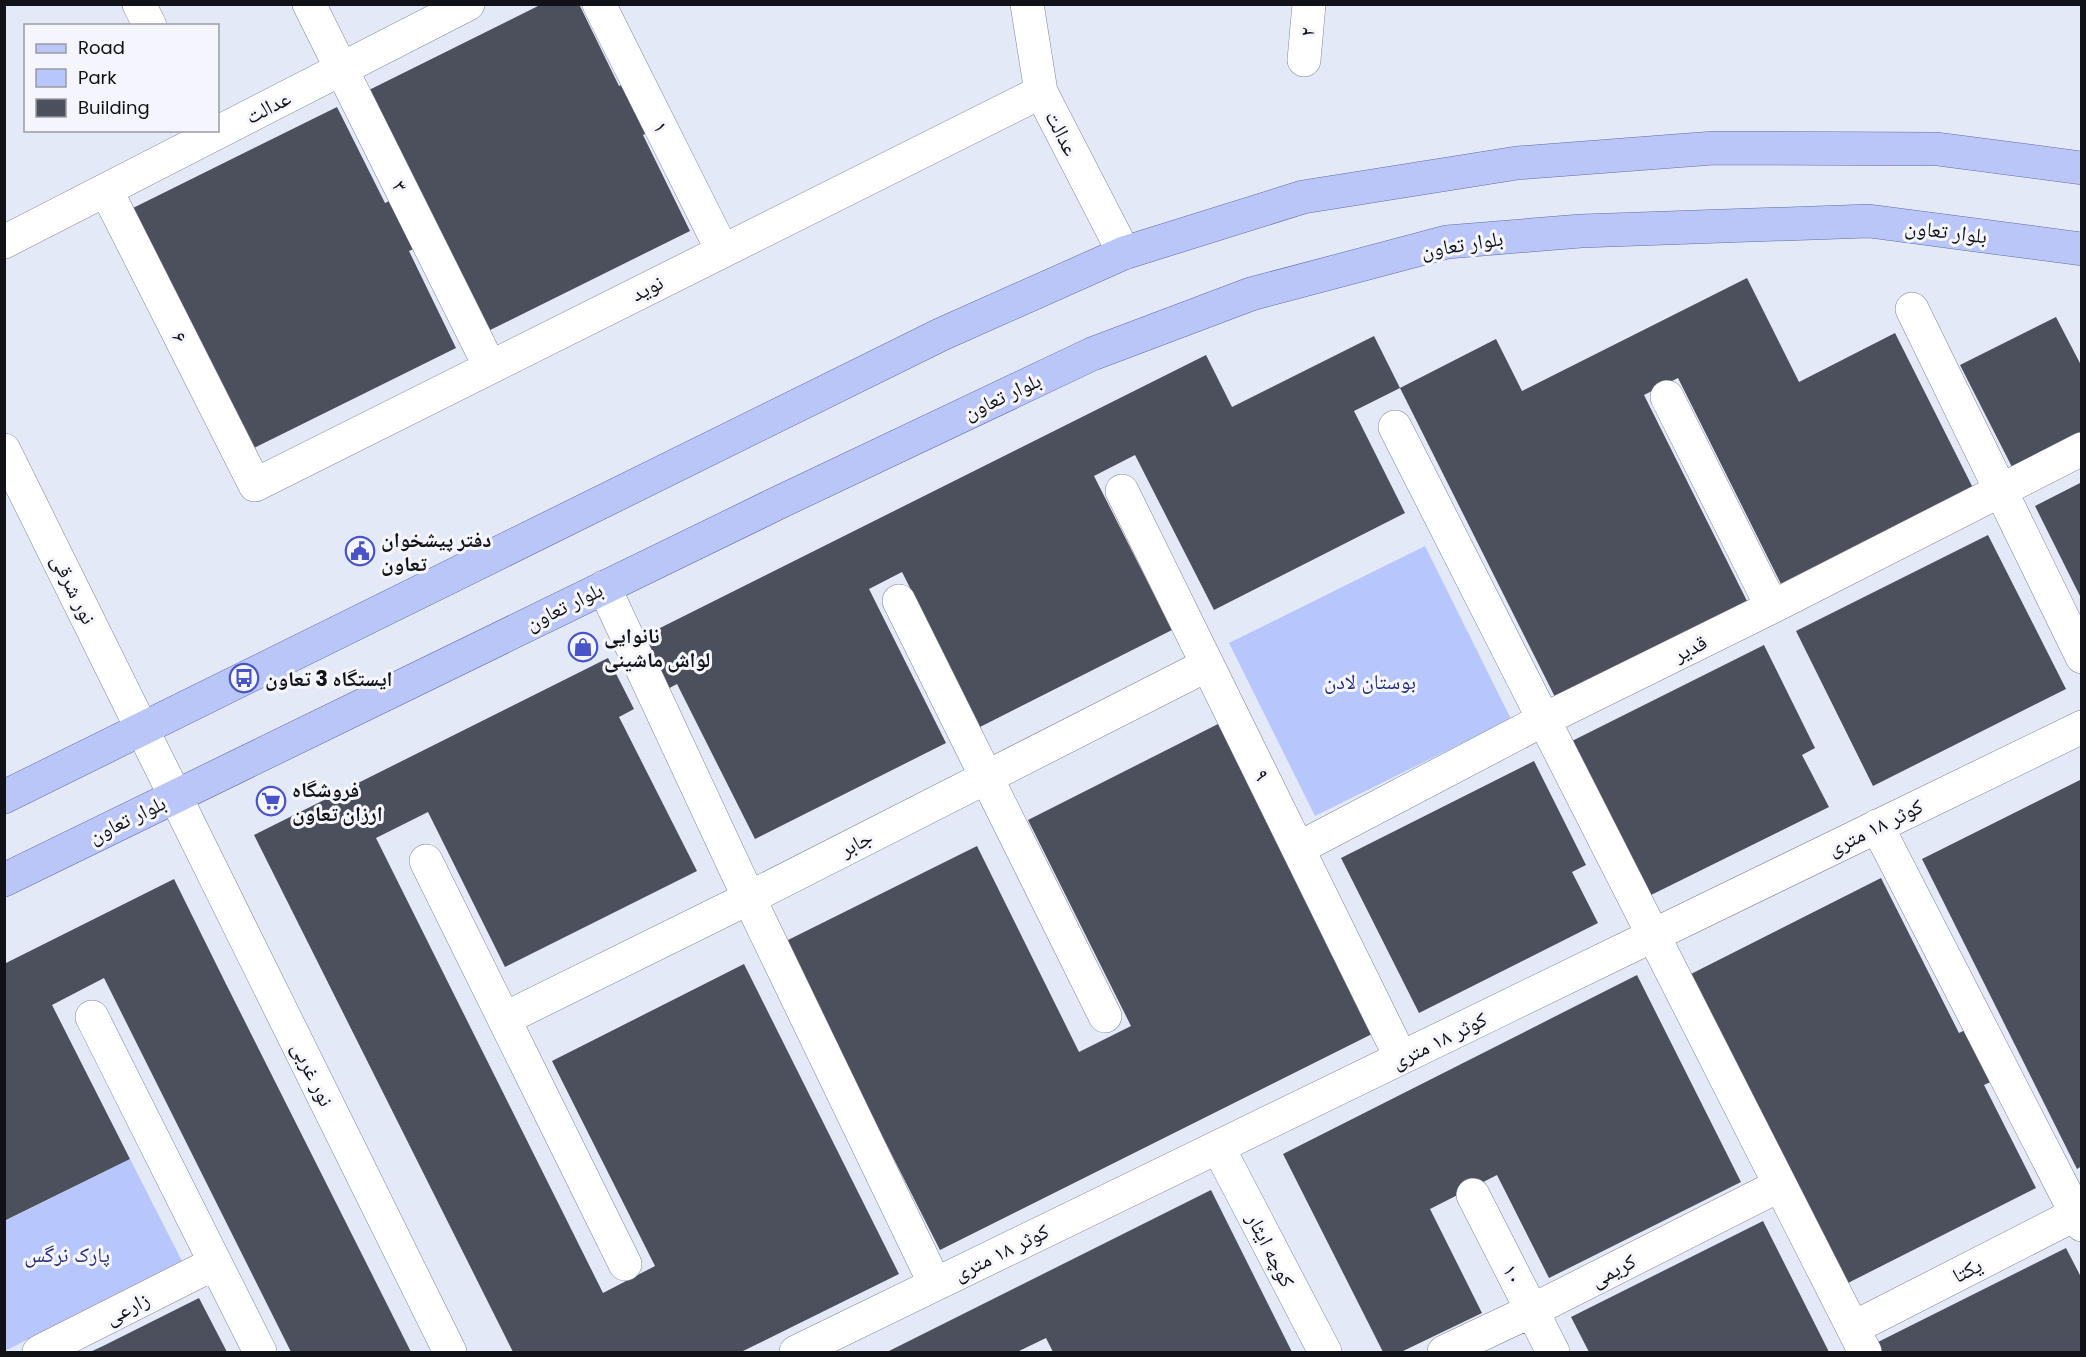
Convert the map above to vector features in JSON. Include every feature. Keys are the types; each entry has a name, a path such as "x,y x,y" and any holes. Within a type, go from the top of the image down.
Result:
{"main road":[{"path":"4,797 942,334 1124,253 1304,196 1516,163 1714,148 1937,149 2082,168"},
{"name":"بلوار تعاون","path":"4,880 604,587 1092,354 1251,294 1447,242 1581,231 1869,221 2082,249"}],"street":[{"path":"139,4 149,24"},
{"name":"۳","path":"309,4 490,367"},
{"name":"عدالت","path":"219,127 341,69 468,4"},
{"name":"۱","path":"599,4 722,250"},
{"name":"عدالت","path":"1027,4 1041,92 1124,253"},
{"name":"۲","path":"1304,60 1309,4"},
{"name":"نوید","path":"255,485 1041,92"},
{"name":"عدالت","path":"4,242 106,190 204,134"},
{"name":"۶","path":"106,190 255,485"},
{"path":"1912,309 2082,657"},
{"path":"1667,397 1772,607"},
{"path":"1395,427 1859,1340"},
{"name":"قدیر","path":"1299,848 1543,720 1772,607 2082,449"},
{"name":"نور شرقی","path":"4,450 176,795"},
{"name":"۹","path":"1122,491 1401,1058"},
{"path":"604,587 749,898 935,1284"},
{"path":"899,601 1105,1016"},
{"name":"جابر","path":"504,1020 1207,665"},
{"name":"کوثر ۱۸ متری","path":"796,1353 2082,727"},
{"name":"نور غربی","path":"176,795 450,1353"},
{"path":"1877,826 2080,1216"},
{"path":"426,861 625,1264"},
{"path":"92,1017 260,1353"},
{"name":"کوچه ایثار","path":"1218,1147 1325,1353"},
{"name":"کریمی","path":"1444,1353 1780,1185"},
{"name":"۱۰","path":"1473,1195 1553,1353"},
{"name":"یکتا","path":"1859,1340 2080,1216"},
{"name":"زارعی","path":"39,1353 215,1263"}],"green space":[{"name":"بوستان لادن","path":"1425,546 1511,719 1315,816 1229,643"},
{"name":"پارک نرگس","path":"130,1159 182,1261 5,1351 5,1221"}],"building":[{"path":"542,4 579,4 619,86 630,81 654,129 643,135 690,231 482,334 363,93"},
{"path":"337,107 385,203 396,198 420,246 409,251 456,348 248,451 129,210"},
{"path":"1747,278 1799,382 1895,333 1973,488 1781,584 1678,378 1644,395 1747,601 1555,697 1400,388 1496,339 1522,391"},
{"path":"2056,317 2082,367 2082,433 2012,467 1960,365"},
{"path":"1374,336 1400,388 1354,411 1405,513 1214,610 1135,455 1094,476 1172,630 980,727 902,572 869,589 946,743 755,839 677,684 662,692 636,640 1206,355 1232,407"},
{"path":"2082,482 2082,600 2035,506"},
{"path":"1988,535 2066,689 1873,786 1796,631"},
{"path":"1764,645 1815,748 1802,755 1829,807 1649,896 1572,741"},
{"path":"608,658 634,709 619,717 697,871 505,967 428,812 376,838 603,1293 655,1266 552,1061 744,964 899,1274 741,1352 513,1352 254,835"},
{"path":"1220,723 1374,1033 940,1250 784,942 977,846 1079,1052 1131,1026 1028,820"},
{"path":"1534,761 1586,865 1572,872 1598,923 1419,1013 1341,858"},
{"path":"2082,779 2082,1166 2077,1169 1922,859"},
{"path":"1881,878 1959,1033 1971,1027 1997,1079 1984,1085 2036,1188 1844,1285 1689,975"},
{"path":"174,879 411,1352 291,1352 104,978 52,1005 130,1159 4,1221 4,964"},
{"path":"1637,975 1741,1182 1549,1278 1497,1175 1430,1209 1482,1313 1401,1352 1383,1352 1283,1154"},
{"path":"1211,1190 1292,1352 1053,1352 1046,1338 1017,1352 887,1352"},
{"path":"1763,1221 1829,1352 1589,1352 1571,1317"},
{"path":"2066,1248 2082,1279 2082,1352 1878,1352 1874,1344"},
{"path":"199,1298 227,1352 90,1352 103,1346"}],"place":[{"name":"دفتر پیشخوان تعاون","path":"360,551"},
{"name":"نانوایی لواش ماشینی","path":"583,647"},
{"name":"ایستگاه 3 تعاون","path":"244,678"},
{"name":"فروشگاه ارزان تعاون","path":"271,801"}]}
